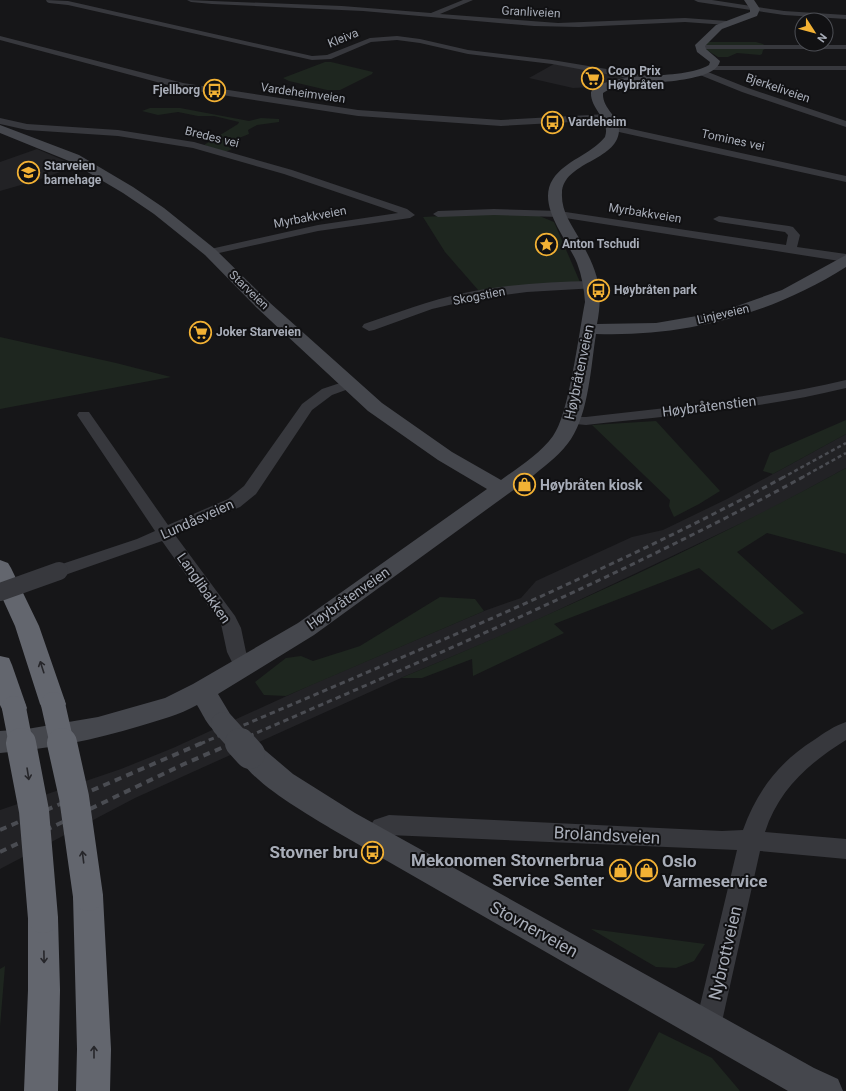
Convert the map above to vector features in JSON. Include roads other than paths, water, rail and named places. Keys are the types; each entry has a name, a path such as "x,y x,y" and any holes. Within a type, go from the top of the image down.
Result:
{"highway":[{"path":"0,568 27,626 54,704 74,797 88,896 94,1049 93,1091"},
{"path":"0,665 14,708 34,811 43,918 44,990 41,1091"}],"street":[{"name":"Granliveien","path":"191,0 432,15 505,23 558,25 666,21 727,23"},
{"path":"432,15 469,0"},
{"path":"698,0 795,14 846,17"},
{"path":"749,0 755,9"},
{"name":"Kleiva","path":"49,1 68,3 312,58 328,57 370,40 397,38 420,41 468,52 552,62 649,79"},
{"path":"700,47 701,43 710,33 727,23 752,15 755,9"},
{"name":"Vardeheimveien","path":"0,38 183,86 354,113 501,123 611,123"},
{"path":"700,47 715,61 708,70"},
{"path":"700,47 846,47"},
{"path":"611,123 597,101 596,95 599,90 612,84 708,70 846,68"},
{"name":"Bjerkeliveien","path":"708,70 745,90 846,124"},
{"name":"Bredes vei","path":"0,121 27,127 118,133 194,145 288,172 413,215"},
{"name":"Tomines vei","path":"611,123 846,179"},
{"name":"Høybråtenveien","path":"0,742 27,740 98,728 173,706 202,692 332,611 538,463 552,450 563,437 575,403 593,302 592,285 588,270 559,214 556,197 562,176 572,167 607,143 612,136 611,123"},
{"name":"Starveien","path":"0,129 84,163 159,211 210,252 349,384 404,429 445,456 502,489"},
{"name":"Myrbakkveien","path":"438,214 494,212 559,214 846,259"},
{"name":"Myrbakkveien","path":"210,252 318,228 413,215"},
{"path":"719,219 789,230 794,235 791,250"},
{"name":"Linjeveien","path":"589,329 642,329 695,321 738,312 794,291 846,259"},
{"name":"Skogstien","path":"369,327 437,304 471,296 527,287 592,285"},
{"name":"Lundåsveien","path":"0,592 119,552 225,508 250,490 307,407 322,394 349,384"},
{"name":"Høybråtenstien","path":"570,420 586,421 759,400 822,390 846,384"},
{"name":"Langlibakken","path":"84,416 232,626 234,648 238,658 245,666"},
{"name":"Stovnerveien","path":"202,692 223,724 250,754 271,774 292,790 373,838 802,1080 826,1091"},
{"name":"Nybrottveien","path":"706,1025 710,1017 751,840 767,798 797,762 810,752 846,730"},
{"name":"Brolandsveien","path":"373,838 382,827 389,825 722,841 751,840 846,849"}],"railway":[{"path":"782,478 846,443"},
{"path":"801,478 846,453"},
{"path":"200,744 568,584 641,550 784,477"},
{"path":"231,744 592,584 663,550 803,477"},
{"path":"0,830 202,743"},
{"path":"0,852 184,764 233,743"}],"place":[{"name":"Coop Prix Høybråten","path":"592,78"},
{"name":"Fjellborg","path":"215,90"},
{"name":"Vardeheim","path":"553,122"},
{"name":"Starveien barnehage","path":"28,173"},
{"name":"Anton Tschudi","path":"546,244"},
{"name":"Høybråten park","path":"599,290"},
{"name":"Joker Starveien","path":"201,332"},
{"name":"Høybråten kiosk","path":"525,485"},
{"name":"Stovner bru","path":"373,852"},
{"name":"Mekonomen Stovnerbrua Service Senter","path":"620,870"},
{"name":"Oslo Varmeservice","path":"646,871"}]}
